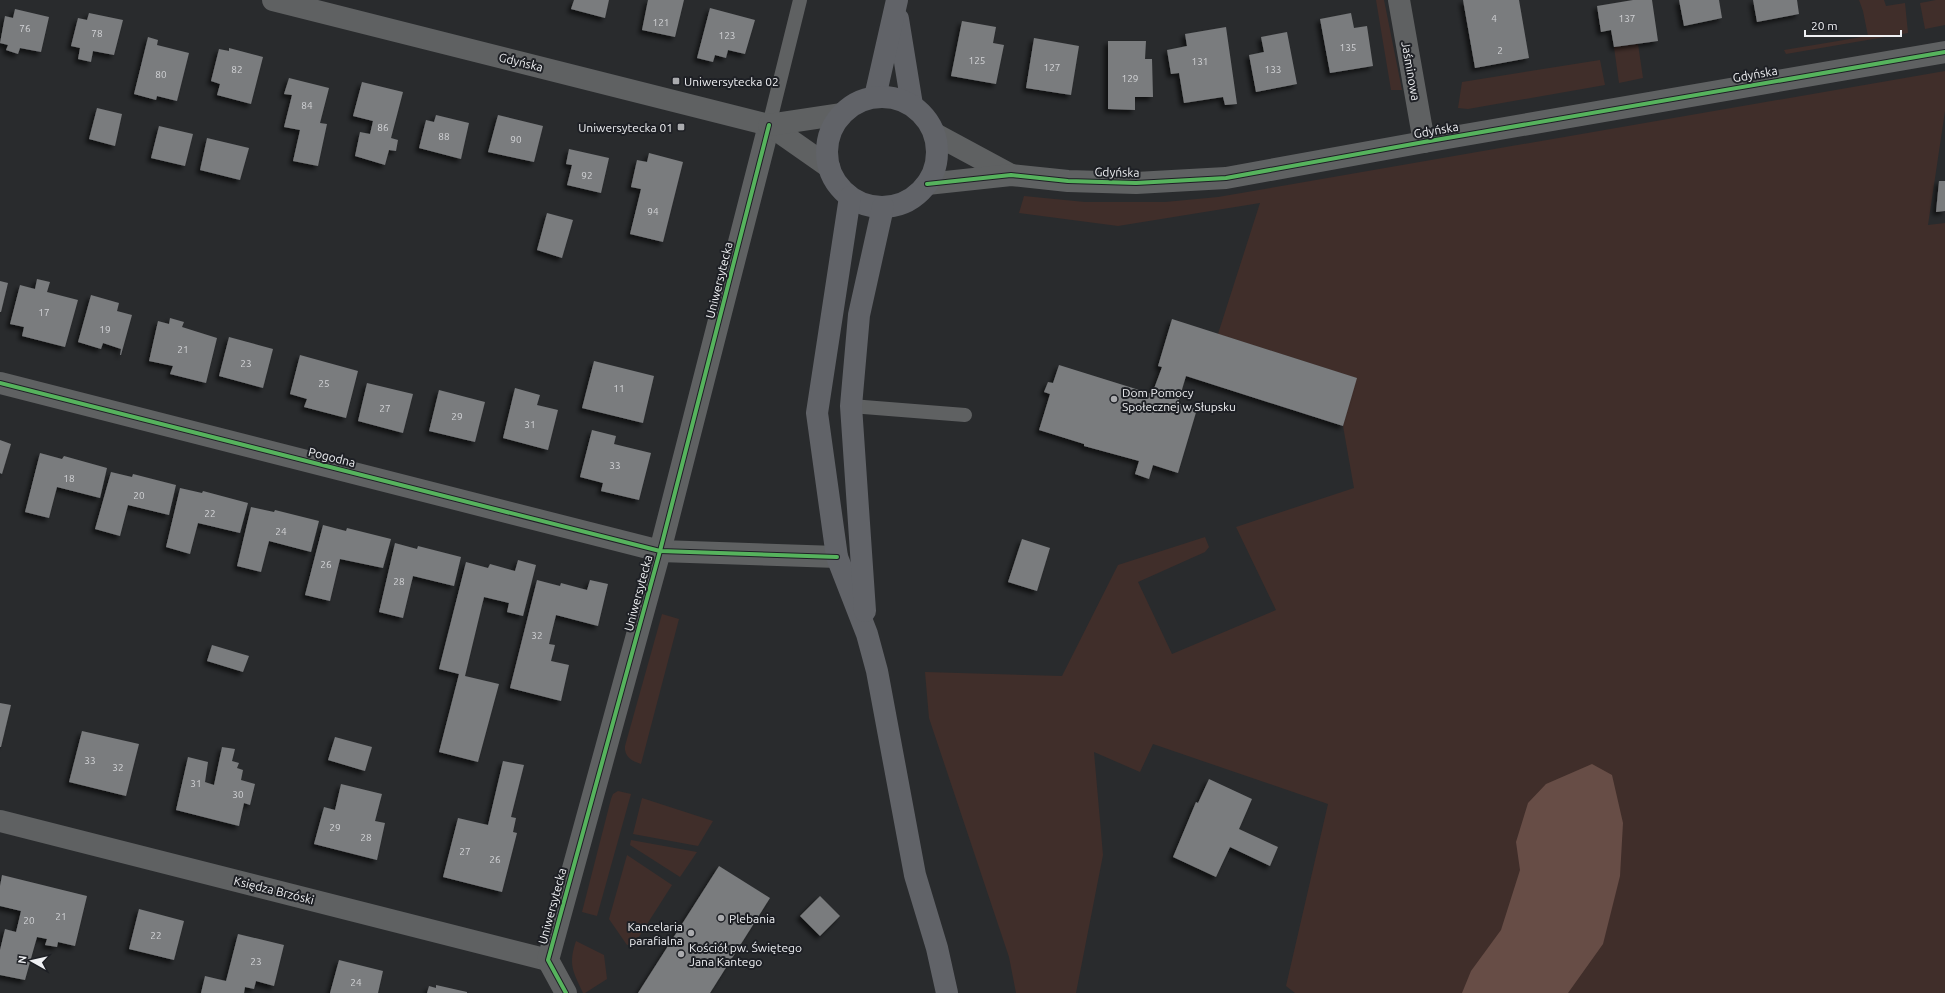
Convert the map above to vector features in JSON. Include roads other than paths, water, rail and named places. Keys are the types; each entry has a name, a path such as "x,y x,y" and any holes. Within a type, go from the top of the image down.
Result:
{"main road":[{"path":"876,97 897,4"},
{"path":"897,4 912,105"},
{"path":"876,97 895,98 912,105 926,118 935,134 938,151 935,168 927,184 915,196 900,204 883,207 865,204 850,197 837,184 829,167 827,148 831,130 842,114 857,102 876,97"},
{"path":"850,197 817,414 837,557 867,634 877,671 915,875 937,948 947,993"},
{"path":"867,634 851,406 859,315 883,207"}],"street":[{"name":"Gdyńska","path":"273,0 769,124 829,167"},
{"name":"Jaśminowa","path":"1399,0 1424,142"},
{"name":"Gdyńska","path":"927,184 1011,175 1068,181 1136,183 1226,178 1424,142 1945,52"},
{"name":"Gdyńska","path":"769,124 842,114"},
{"name":"Uniwersytecka","path":"566,993 548,960 660,551 769,124"},
{"name":"Gdyńska","path":"935,134 1011,175"},
{"name":"Pogodna","path":"0,383 660,551 837,557"},
{"name":"Księdza Brzóski","path":"0,821 548,960"}],"lane":[{"path":"769,124 800,0"},
{"path":"851,406 966,415"}],"place":[{"name":"Uniwersytecka 02","path":"676,81"},
{"name":"Uniwersytecka 01","path":"681,127"},
{"name":"Dom Pomocy Społecznej w Słupsku","path":"1114,399"},
{"name":"Plebania","path":"721,918"},
{"name":"Kancelaria parafialna","path":"691,933"},
{"name":"Kościół pw. Świętego Jana Kantego","path":"681,954"}]}
